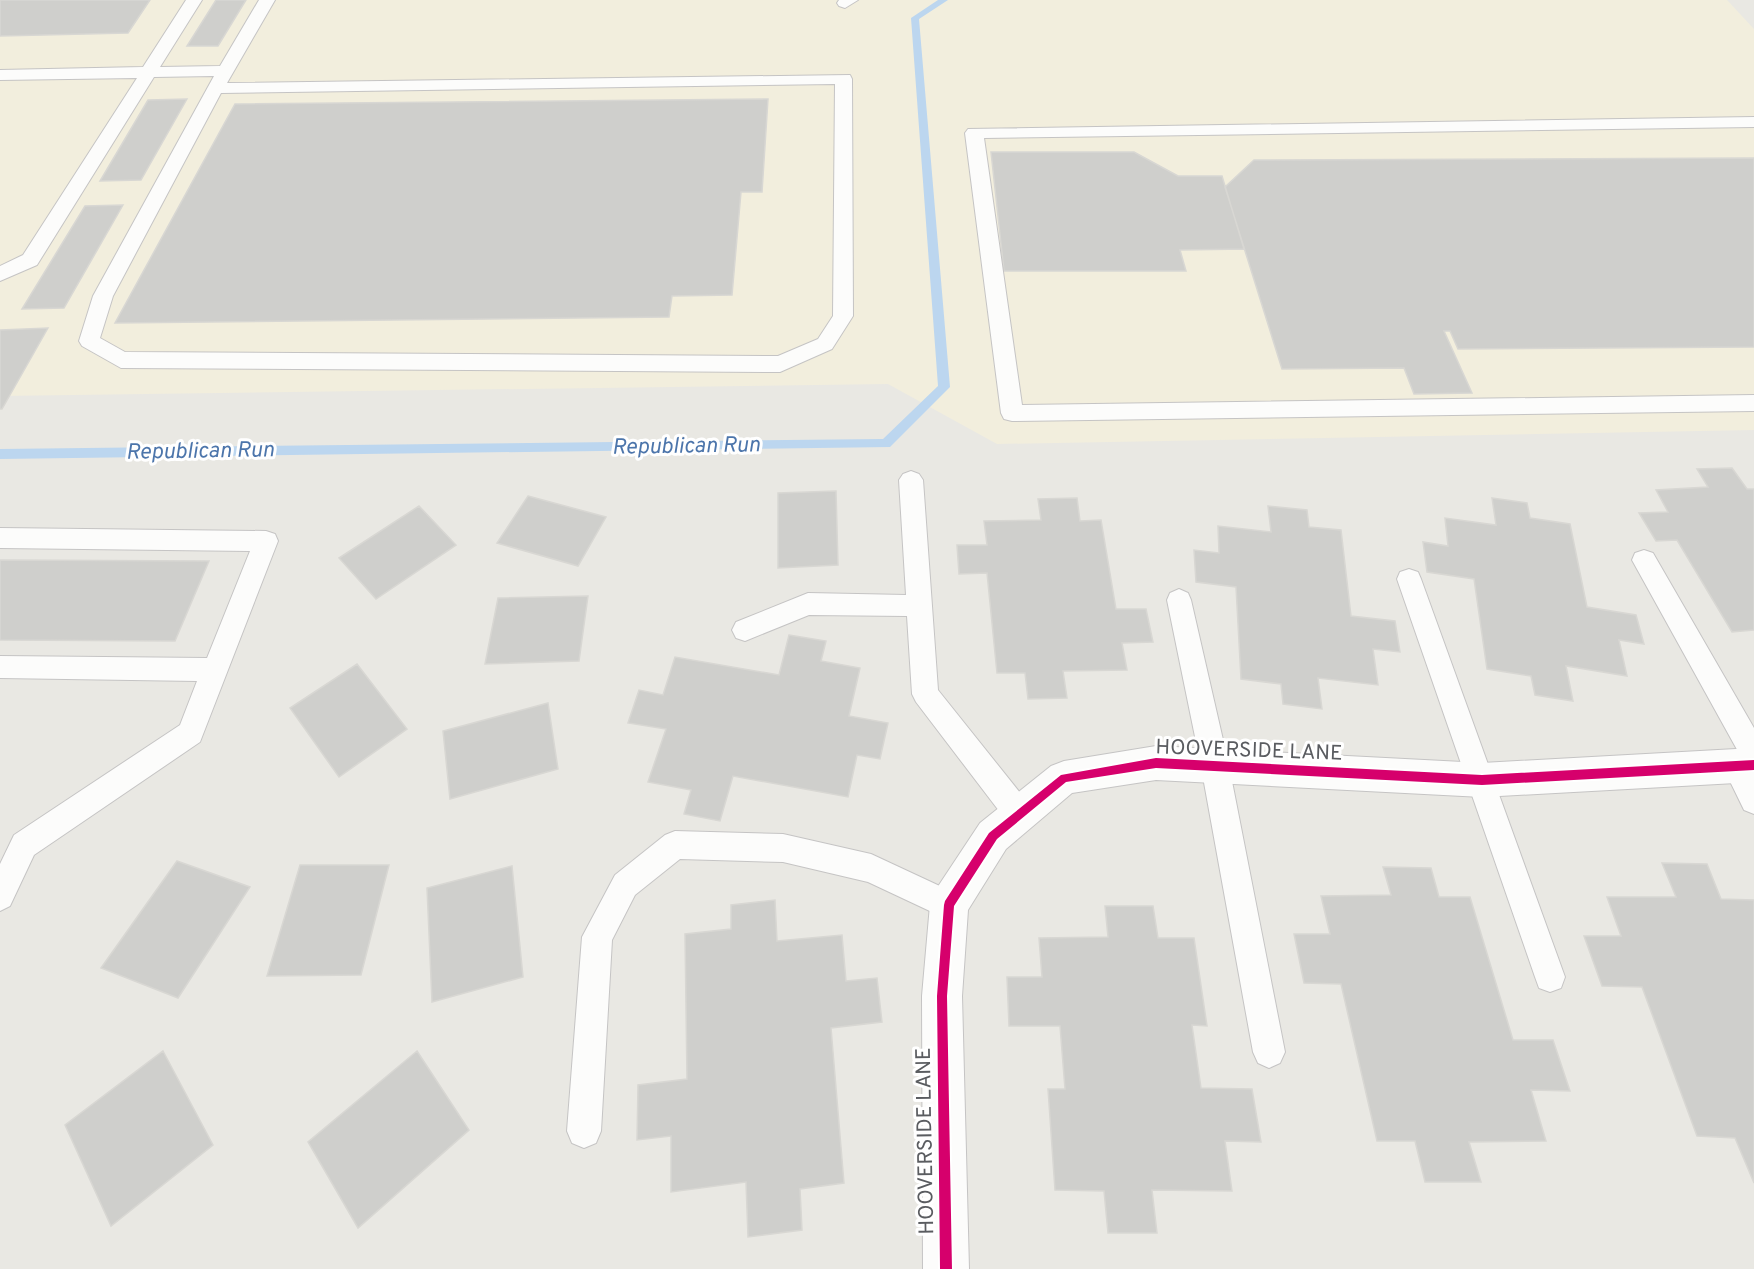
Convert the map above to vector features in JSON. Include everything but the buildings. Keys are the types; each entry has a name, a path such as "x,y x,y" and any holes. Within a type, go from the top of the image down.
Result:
{"street":[{"name":"HOOVERSIDE LANE","path":"946,1269 942,996 949,906 993,836 1064,778 1156,763 1482,780 1748,762"}],"lane":[{"path":"0,274 30,260 194,0"},
{"path":"0,75 149,71 220,80 844,79 843,316 825,344 780,364 121,360 89,340 103,296 220,80 267,0"},
{"path":"1754,122 974,133 1012,413 1754,403"},
{"path":"911,480 925,694 1019,814"},
{"path":"0,538 266,541 190,733 24,845 0,896"},
{"path":"1644,560 1748,762 1754,801"},
{"path":"1409,579 1550,977"},
{"path":"1179,600 1215,766 1269,1052"},
{"path":"745,630 808,604 920,606"},
{"path":"0,667 215,670"},
{"path":"584,1131 597,937 625,885 675,845 783,848 860,865 872,868 949,906"}],"shaded area":[{"path":"0,0 1727,0 1754,29 1754,430 997,444 888,384 0,396"}],"waterway":[{"name":"Republican Run","path":"0,454 886,444 944,387 915,18 944,0"}],"cycle path":[{"path":"946,1269 942,996 949,905 993,836 1064,778 1156,763 1482,780 1754,765"}]}
